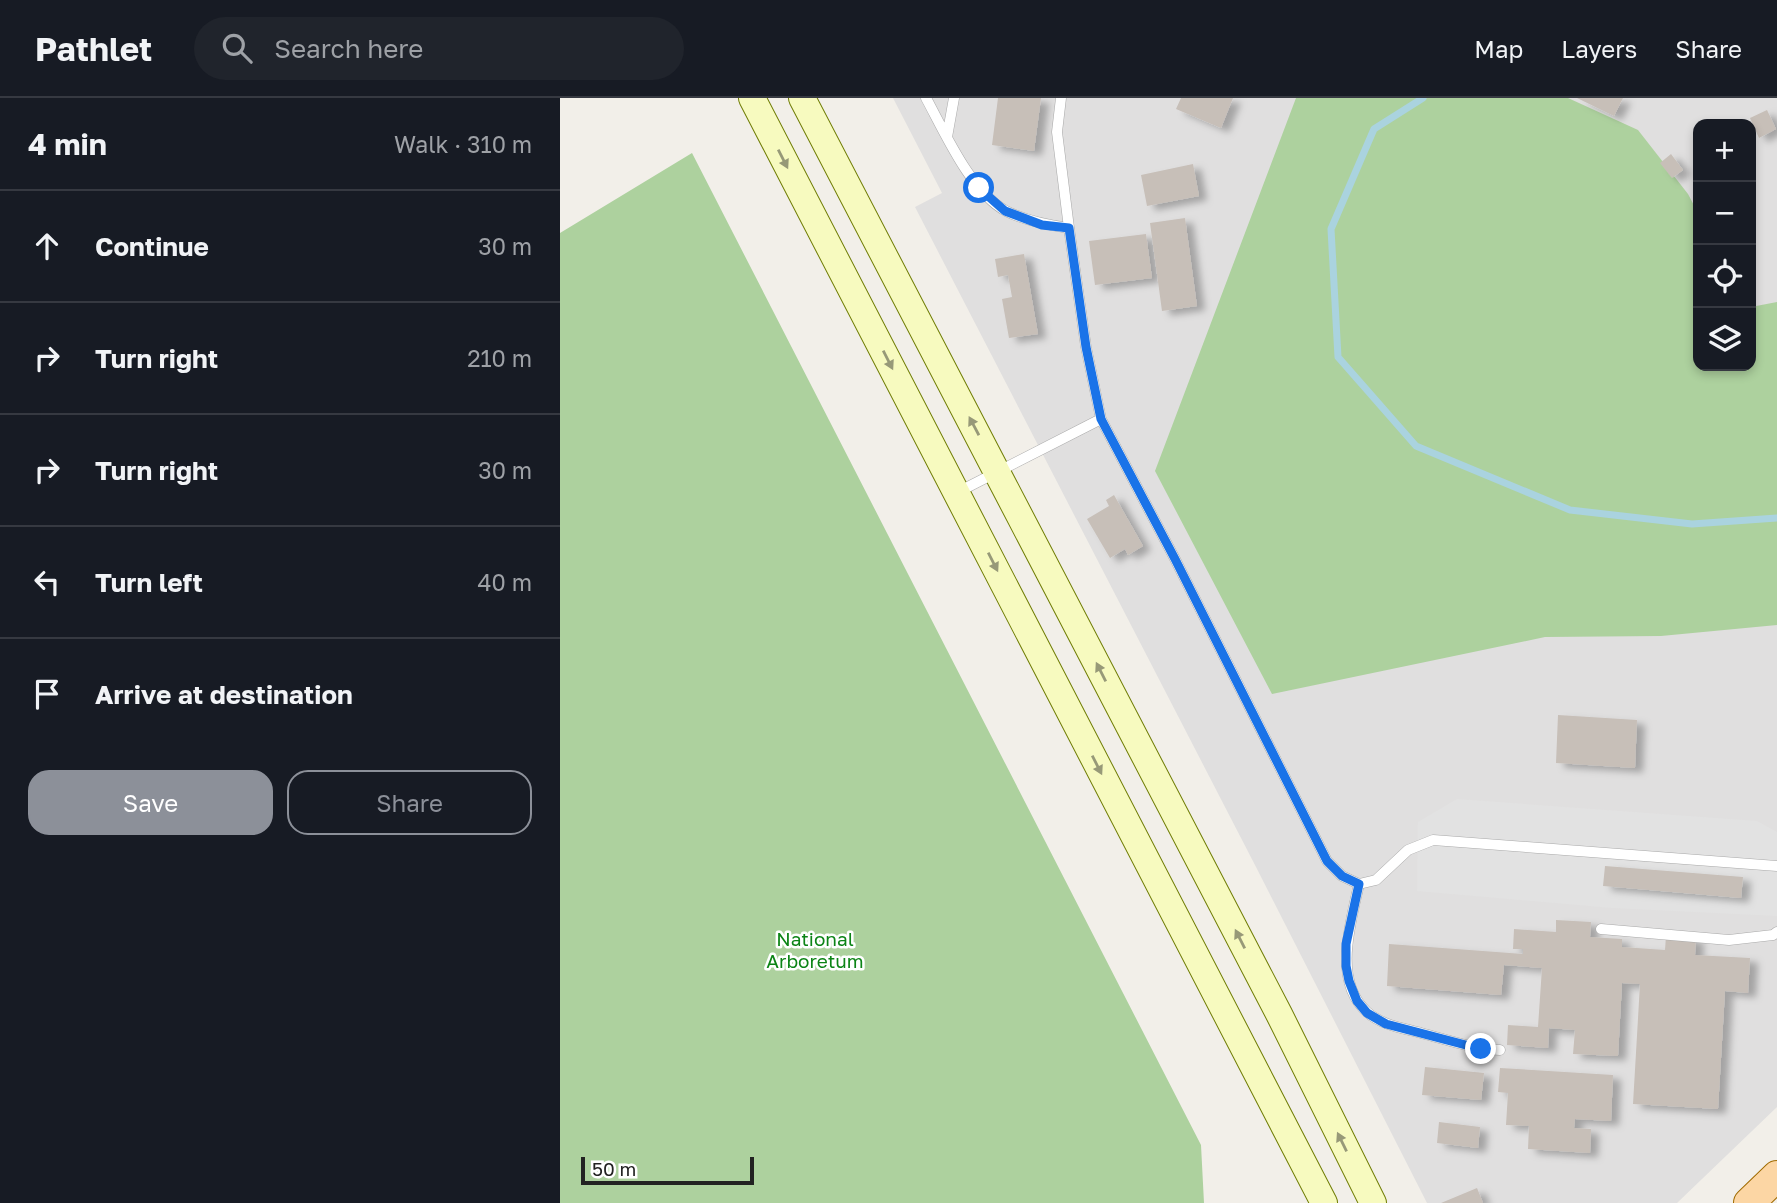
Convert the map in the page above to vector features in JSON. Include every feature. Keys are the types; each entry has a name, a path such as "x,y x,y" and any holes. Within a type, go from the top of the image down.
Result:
{"main road":[{"path":"752,98 1324,1203"},
{"path":"803,98 1279,1014 1373,1203"},
{"path":"1749,1203 1777,1177"}],"lane":[{"path":"926,98 979,188 1005,211 1042,225 1069,228"},
{"path":"947,137 954,98"},
{"path":"1061,98 1057,132 1086,347 1101,419 1175,559 1327,861 1342,876 1359,884 1376,880 1408,850 1433,840 1777,866"},
{"path":"957,492 1101,419"},
{"path":"1359,884 1346,944 1346,966 1357,1001 1367,1013 1386,1024 1481,1049 1500,1050"},
{"path":"1601,929 1729,940 1773,935 1777,932"}],"shaded area":[{"path":"893,98 1777,98 1777,1107 1677,1203 1427,1203 915,207 942,193"},
{"path":"1457,799 1757,821 1777,832 1777,916 1612,908 1417,891 1418,822"}],"green space":[{"path":"1296,98 1568,98 1638,130 1693,204 1693,371 1756,371 1756,306 1777,302 1777,625 1661,636 1545,637 1272,694 1155,471"},
{"name":"National Arboretum","path":"692,153 1201,1145 1204,1203 560,1203 560,233"}],"building":[{"path":"998,98 1041,98 1034,151 992,145"},
{"path":"1181,98 1233,98 1221,128 1176,109"},
{"path":"1577,98 1623,98 1614,116"},
{"path":"1767,110 1776,129 1759,138 1756,119 1750,118"},
{"path":"1671,154 1683,170 1672,178 1660,163"},
{"path":"1193,164 1199,196 1147,206 1141,175"},
{"path":"1185,218 1197,306 1162,311 1150,223"},
{"path":"1146,234 1152,278 1095,285 1089,241"},
{"path":"1024,254 1038,334 1009,338 1002,299 1012,297 1008,275 998,277 995,259"},
{"path":"1114,495 1143,546 1128,555 1125,549 1110,558 1087,519 1109,506 1106,500"},
{"path":"1558,715 1637,720 1635,768 1556,763"},
{"path":"1605,866 1743,877 1741,898 1603,886"},
{"path":"1556,920 1591,922 1590,937 1622,939 1622,947 1665,950 1666,936 1696,938 1695,955 1750,958 1748,993 1725,991 1718,1109 1633,1104 1640,984 1622,983 1618,1056 1573,1054 1575,1030 1549,1028 1548,1048 1507,1045 1508,1025 1538,1027 1542,968 1504,965 1501,995 1387,986 1389,944 1523,954 1523,949 1513,949 1514,929 1556,932"},
{"path":"1425,1067 1484,1073 1481,1100 1422,1095"},
{"path":"1500,1068 1613,1075 1611,1121 1575,1119 1574,1128 1591,1129 1590,1153 1528,1149 1529,1126 1506,1125 1508,1093 1498,1092"},
{"path":"1439,1122 1480,1127 1478,1148 1437,1143"},
{"path":"1477,1188 1483,1203 1441,1203"}],"waterway":[{"path":"1423,98 1374,129 1331,229 1338,357 1416,446 1570,510 1692,524 1777,518"}],"route":[{"path":"979,188 1005,211 1042,225 1069,228 1086,347 1101,419 1175,559 1327,861 1342,876 1359,884 1346,944 1346,966 1357,1001 1367,1013 1386,1024 1481,1049"}]}
